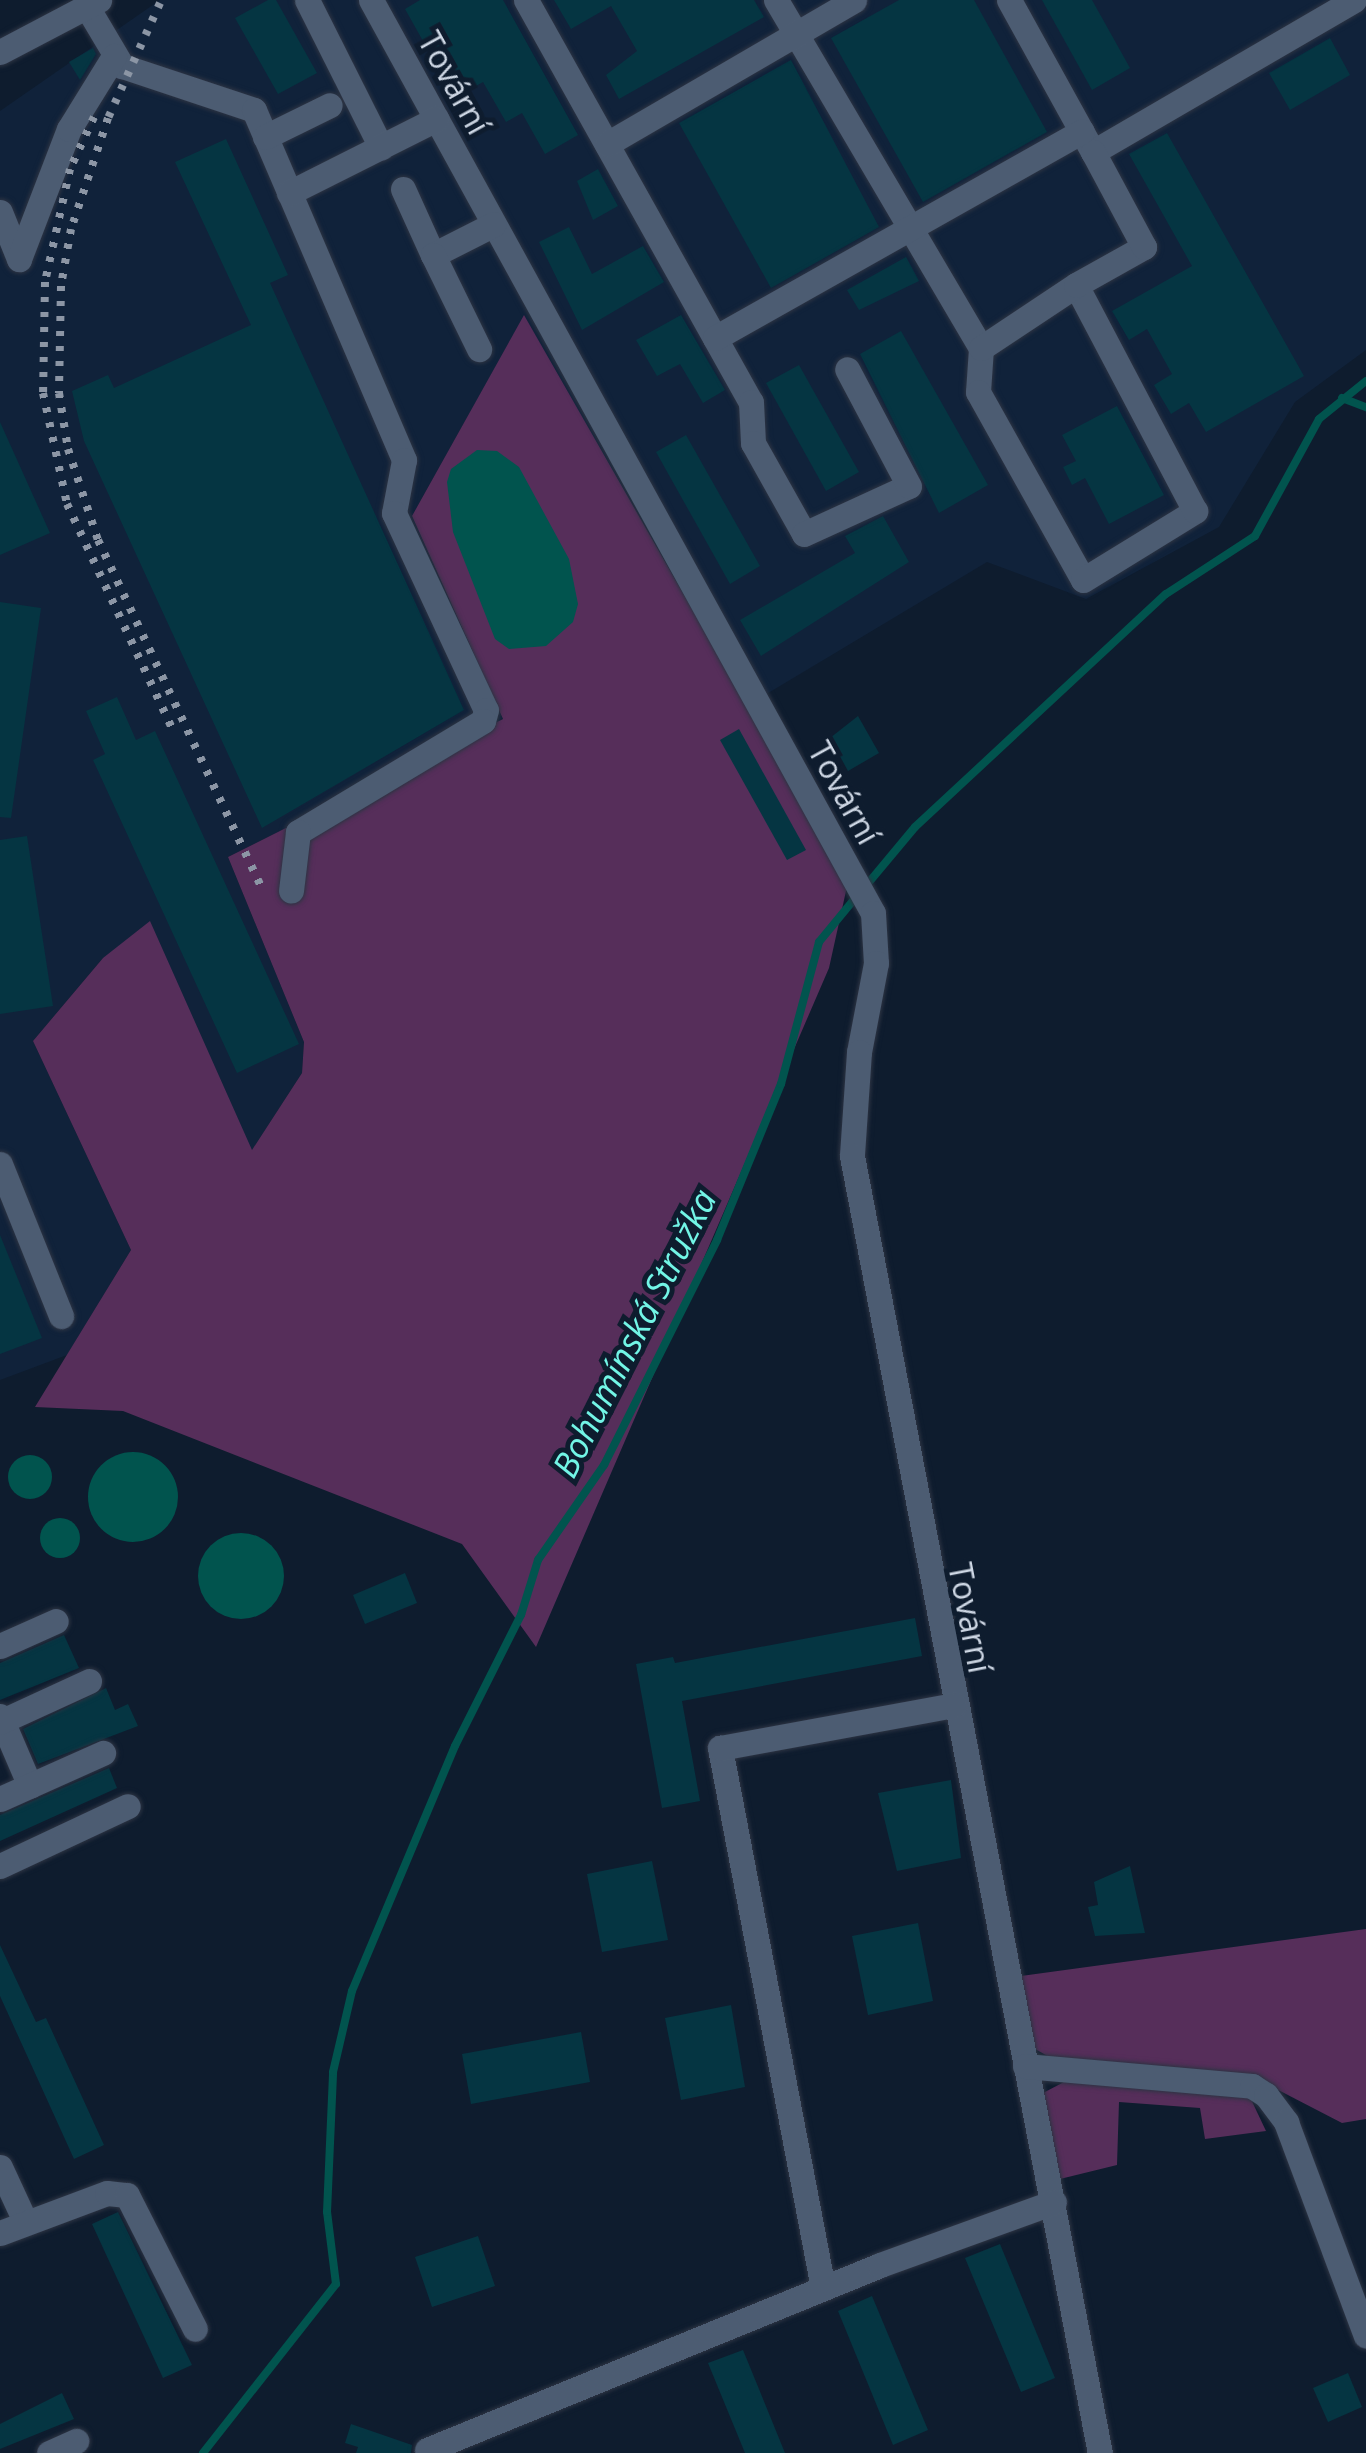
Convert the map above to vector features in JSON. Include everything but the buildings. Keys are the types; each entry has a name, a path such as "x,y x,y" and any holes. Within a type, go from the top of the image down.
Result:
{"street":[{"path":"307,0 381,147"},
{"name":"Tovární","path":"371,0 873,913 876,963 858,1052 852,1156 1100,2453"},
{"path":"526,0 751,402 753,443 804,534 909,486 847,369"},
{"path":"776,0 981,348 978,392 1084,580 1195,511 1076,285"},
{"path":"607,144 854,0"},
{"path":"981,348 1076,285 1144,247 1009,0"},
{"path":"715,338 912,228 1087,142 1354,0"},
{"path":"0,52 93,3 114,56 130,70 254,110 404,460 394,513 486,710 483,722 298,832 291,891"},
{"path":"0,212 19,259 69,129 114,56"},
{"path":"266,137 330,105"},
{"path":"289,193 436,119"},
{"path":"403,189 479,349"},
{"path":"434,255 494,224"},
{"path":"0,1164 62,1316"},
{"path":"0,1646 56,1621"},
{"path":"30,1786 1,1720 89,1681"},
{"name":"Tovární","path":"823,2288 720,1748 954,1705"},
{"path":"0,1799 103,1754"},
{"path":"0,1866 128,1806"},
{"path":"1025,2066 1252,2086 1266,2095 1286,2122 1366,2336"},
{"path":"0,2168 25,2221"},
{"path":"0,2232 107,2194 128,2195 195,2328"},
{"path":"427,2450 823,2288 1054,2202"},
{"path":"49,2453 76,2441"}],"shaded area":[{"path":"160,0 1366,0 1366,350 1295,402 1219,527 1086,599 987,562 743,708 524,316 412,516 503,719 228,857 304,1042 302,1073 251,1152 103,958 33,1041 131,1250 67,1355 0,1380 0,111"},
{"path":"524,315 848,882 829,968 536,1647 462,1544 123,1411 35,1407 131,1250 33,1041 103,958 150,921 252,1150 302,1073 304,1042 228,857 503,719 412,516"},
{"path":"477,450 497,451 519,467 569,559 578,604 573,622 546,646 509,649 495,639 453,532 447,482 451,469"},
{"path":"124,1452 142,1452 158,1459 171,1472 178,1497 171,1522 158,1535 142,1542 124,1542 108,1535 95,1522 88,1506 88,1488 95,1472 108,1459"},
{"path":"30,1455 46,1461 52,1477 46,1493 30,1499 14,1493 8,1477 14,1461"},
{"path":"60,1518 74,1524 80,1538 74,1552 60,1558 46,1552 40,1538 46,1524"},
{"path":"241,1533 271,1546 284,1576 271,1606 241,1619 211,1606 198,1576 211,1546"},
{"path":"1366,1929 1366,2119 1342,2123 1257,2079 1062,2064 1035,2049 1021,1976"},
{"path":"1064,2082 1249,2095 1266,2131 1205,2139 1200,2108 1119,2102 1117,2165 1060,2179 1043,2093"}],"waterway":[{"name":"Bohumínská Stružka","path":"865,887 915,827 1166,594 1255,536 1319,419 1366,381"},
{"path":"1342,398 1366,407"},
{"name":"Bohumínská Stružka","path":"203,2453 336,2284 327,2212 333,2072 352,1991 455,1746 521,1615 538,1560 604,1465 717,1240 781,1084 819,942 856,897"}],"railway":[{"path":"160,3 108,118 71,229 61,286 59,393 68,449 98,540 264,892"},
{"path":"94,117 70,169 45,282 43,393 67,504 174,732"}]}
